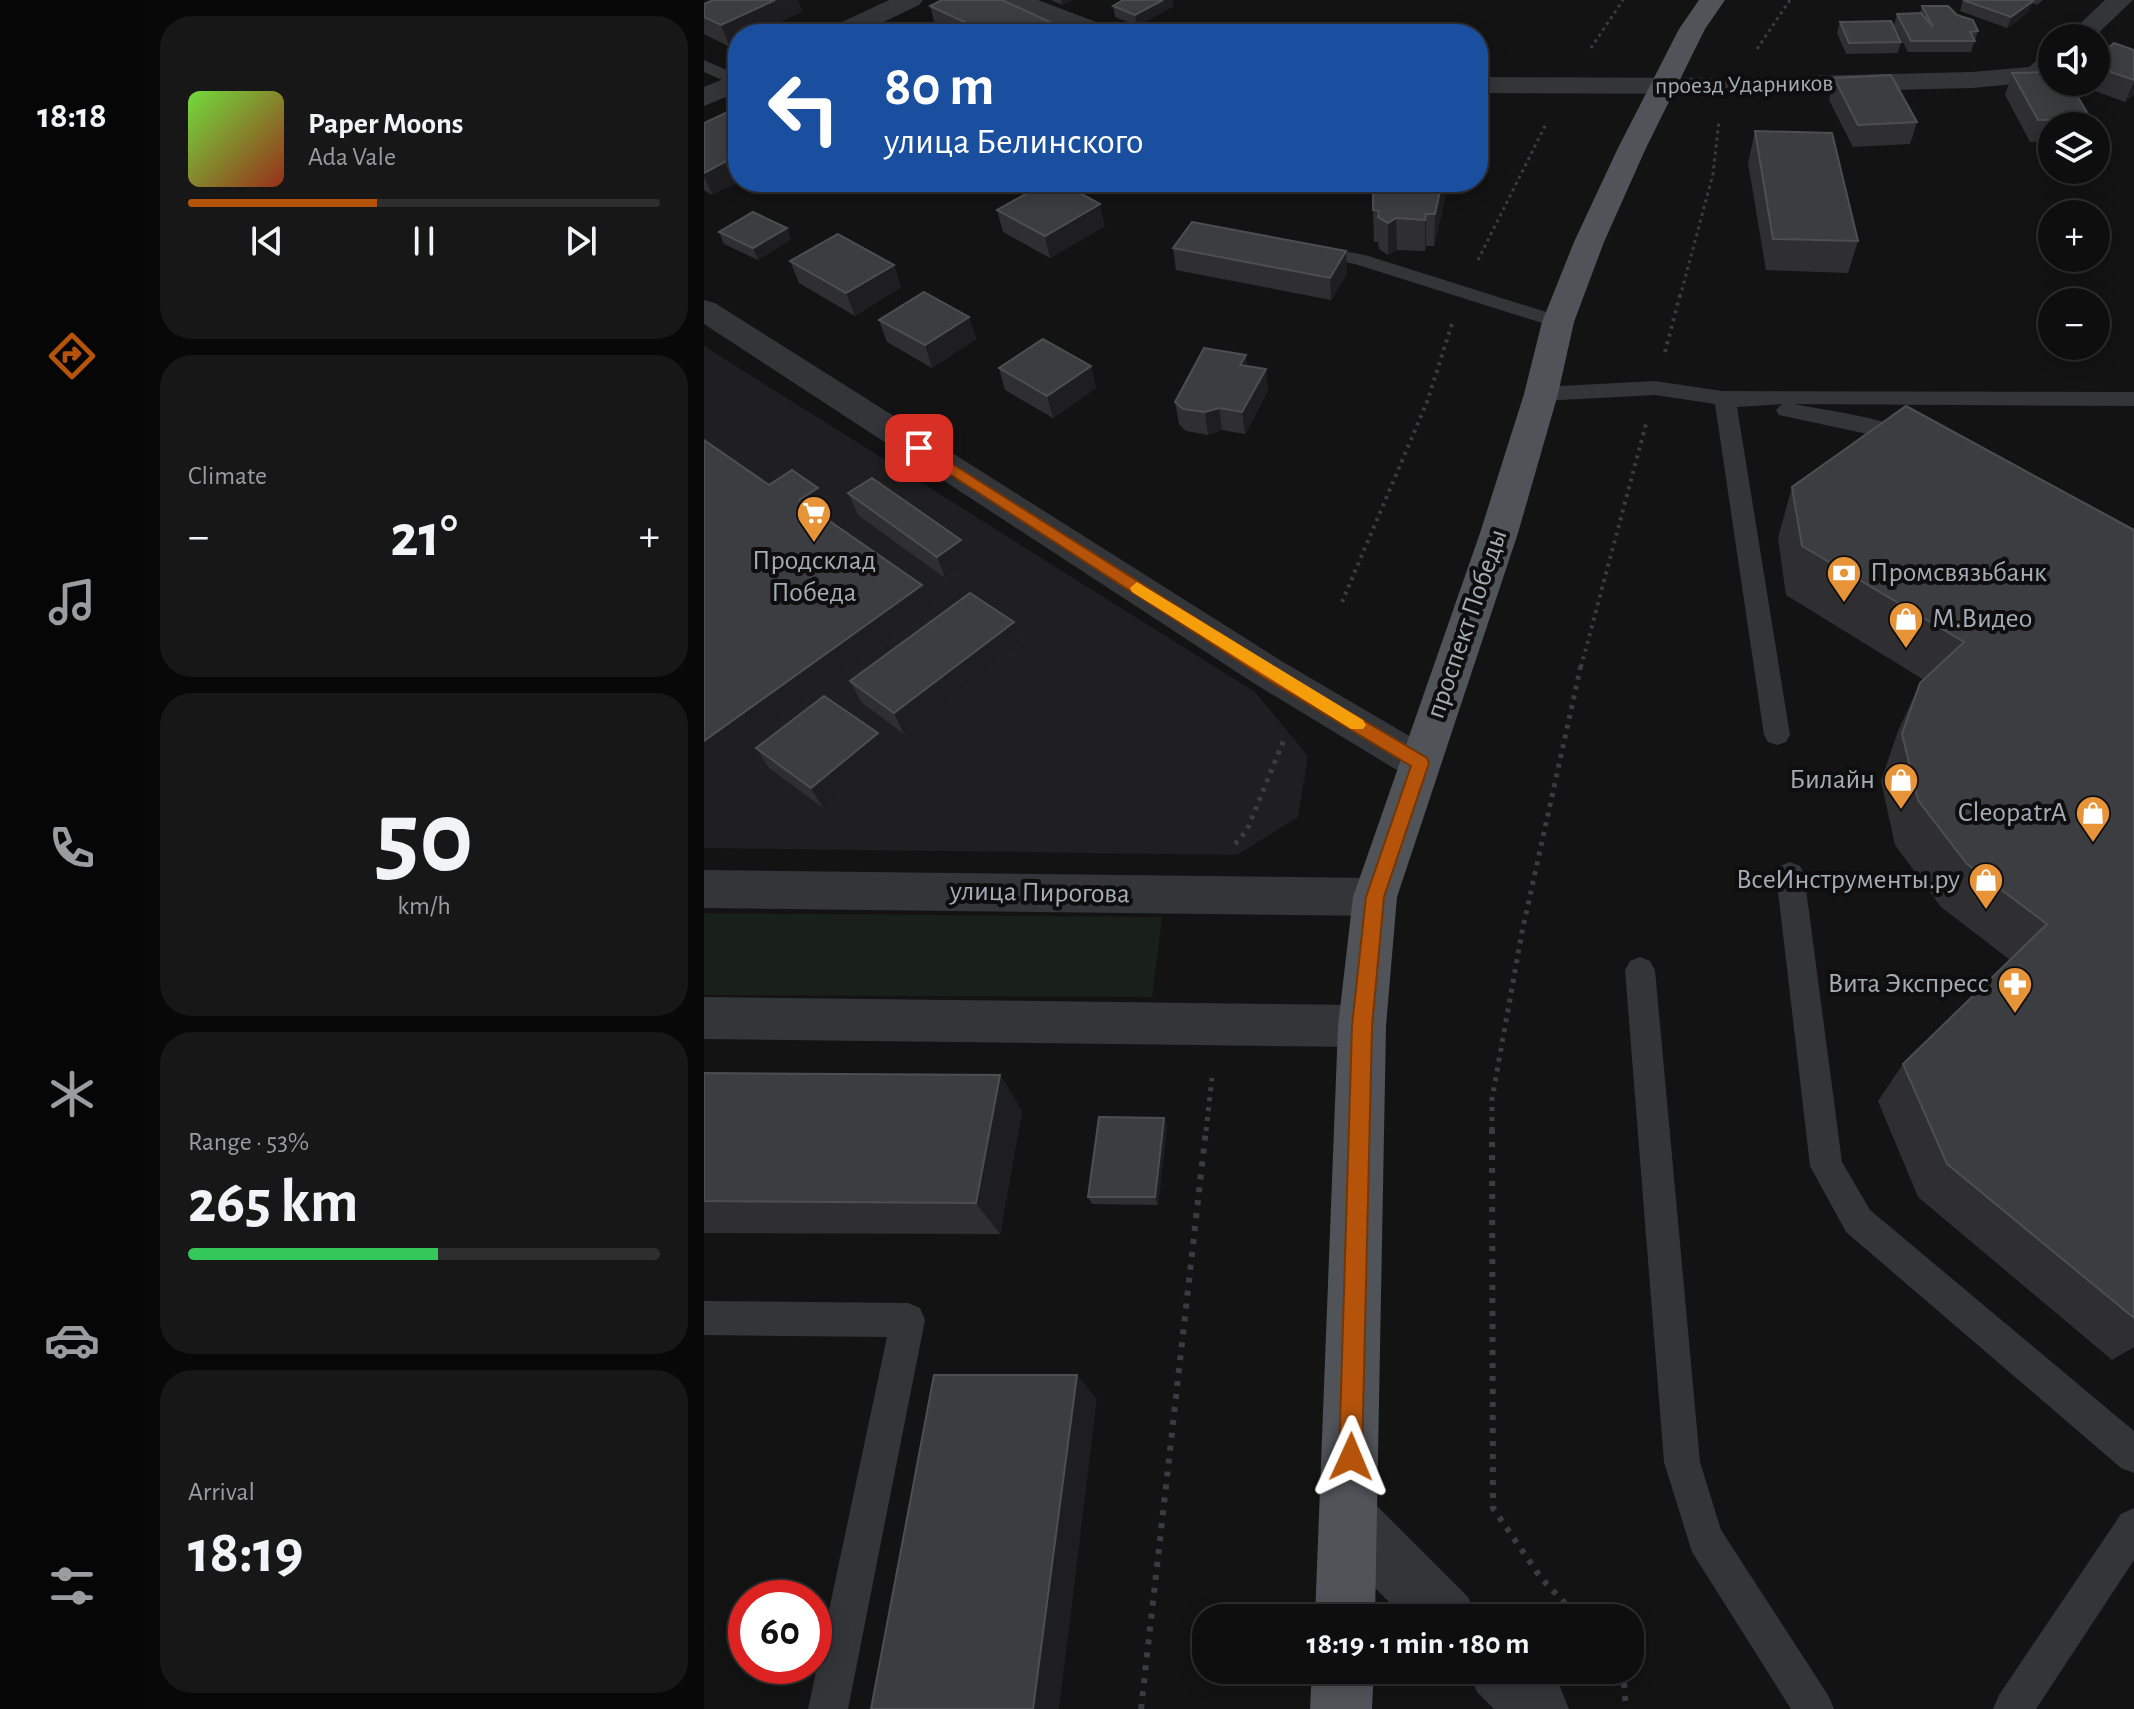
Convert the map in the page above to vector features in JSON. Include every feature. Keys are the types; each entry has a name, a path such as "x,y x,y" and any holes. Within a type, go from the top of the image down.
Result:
{"main road":[{"name":"проспект Победы","path":"1346,1604 1362,1026 1375,897 1499,533 1541,394 1558,322 1589,242 1632,148 1692,29 1712,0"},
{"path":"1341,1709 1342,1684"}],"street":[{"path":"859,24 910,0"},
{"path":"1015,0 1077,24"},
{"path":"2093,24 2120,0"},
{"name":"проезд Ударников","path":"1488,85 1733,86 1985,79 2038,74"},
{"path":"704,98 728,87"},
{"path":"704,310 1269,673 1420,763"},
{"name":"улица Пирогова","path":"704,889 1375,897"},
{"path":"704,1018 1362,1026"},
{"path":"1349,1520 1433,1604"},
{"path":"1513,1684 1538,1709"}],"lane":[{"path":"704,65 728,77"},
{"path":"1298,249 1358,259 1558,322"},
{"path":"1541,394 1655,388 1725,397 1892,432 1932,454"},
{"path":"1725,397 2134,399"},
{"path":"1725,397 1777,735"},
{"path":"1790,874 1826,1166 1858,1221 2134,1455"},
{"path":"1640,970 1682,1462 1705,1539 1814,1709"},
{"path":"704,1318 908,1320 828,1709"},
{"path":"2013,1709 2134,1527"}],"path":[{"path":"1566,1604 1541,1578 1493,1508 1490,1269 1492,1099 1522,932 1576,685 1713,174 1720,118 1733,86 1790,0"},
{"path":"1235,844 1247,830 1286,735"},
{"path":"1141,1709 1212,1078"},
{"path":"1624,1684 1626,1709"}],"shaded area":[{"path":"704,346 1255,692 1308,756 1298,817 1237,855 704,848"},
{"path":"704,913 1162,917 1152,997 704,995"}],"building":[{"path":"713,0 775,0 721,25 704,17 704,4"},
{"path":"942,0 1002,0 1050,22 969,24 930,6"},
{"path":"1123,0 1163,0 1135,15 1113,6"},
{"path":"1963,0 2030,0 2033,1 2011,17"},
{"path":"1922,6 1948,6 1957,15 1973,20 1978,31 1970,32 1975,41 1911,41 1897,14 1921,13 1933,27"},
{"path":"1891,21 1901,42 1849,43 1840,22"},
{"path":"2114,43 2134,50 2134,80 2110,72 2110,47"},
{"path":"2038,72 2038,96 2077,96 2087,112 2038,112 2038,120 2012,73"},
{"path":"1891,75 1917,122 1858,125 1834,78"},
{"path":"728,112 728,160 704,173 704,123"},
{"path":"1755,131 1832,133 1858,241 1773,239"},
{"path":"1029,192 1078,192 1100,204 1045,236 997,210"},
{"path":"1373,192 1440,192 1435,214 1426,214 1425,220 1396,218 1388,223 1378,217 1379,211 1373,210"},
{"path":"753,212 787,228 753,248 719,232"},
{"path":"1192,222 1346,251 1330,278 1173,248"},
{"path":"838,234 894,265 846,293 790,261"},
{"path":"924,292 969,317 925,345 879,320"},
{"path":"1043,339 1091,366 1047,396 999,368"},
{"path":"1204,348 1246,355 1240,365 1266,369 1242,412 1219,408 1205,412 1183,409 1175,402"},
{"path":"1906,406 2134,530 2134,1318 1947,1164 1903,1064 2047,924 1967,864 1918,800 1902,734 1920,683 1964,642 1802,546 1792,487"},
{"path":"704,440 769,485 792,470 818,488 799,500 922,585 704,741"},
{"path":"872,478 961,540 937,557 848,493"},
{"path":"970,593 1014,622 894,713 850,681"},
{"path":"824,696 878,733 811,788 756,748"},
{"path":"704,1073 1000,1075 976,1203 704,1201"},
{"path":"1099,1117 1164,1118 1155,1197 1088,1197"},
{"path":"934,1375 1077,1375 1033,1709 871,1709"}],"slow traffic":[{"path":"1137,588 1357,725"}],"place":[{"name":"Продсклад Победа","path":"814,544"},
{"name":"Промсвязьбанк","path":"1844,604"},
{"name":"М.Видео","path":"1906,650"},
{"name":"Билайн","path":"1901,811"},
{"name":"CleopatrA","path":"2093,844"},
{"name":"ВсеИнструменты.ру","path":"1986,911"},
{"name":"Вита Экспресс","path":"2015,1015"}],"route":[{"path":"919,448 1269,673 1420,763 1375,897 1362,1026 1351,1457"}]}
